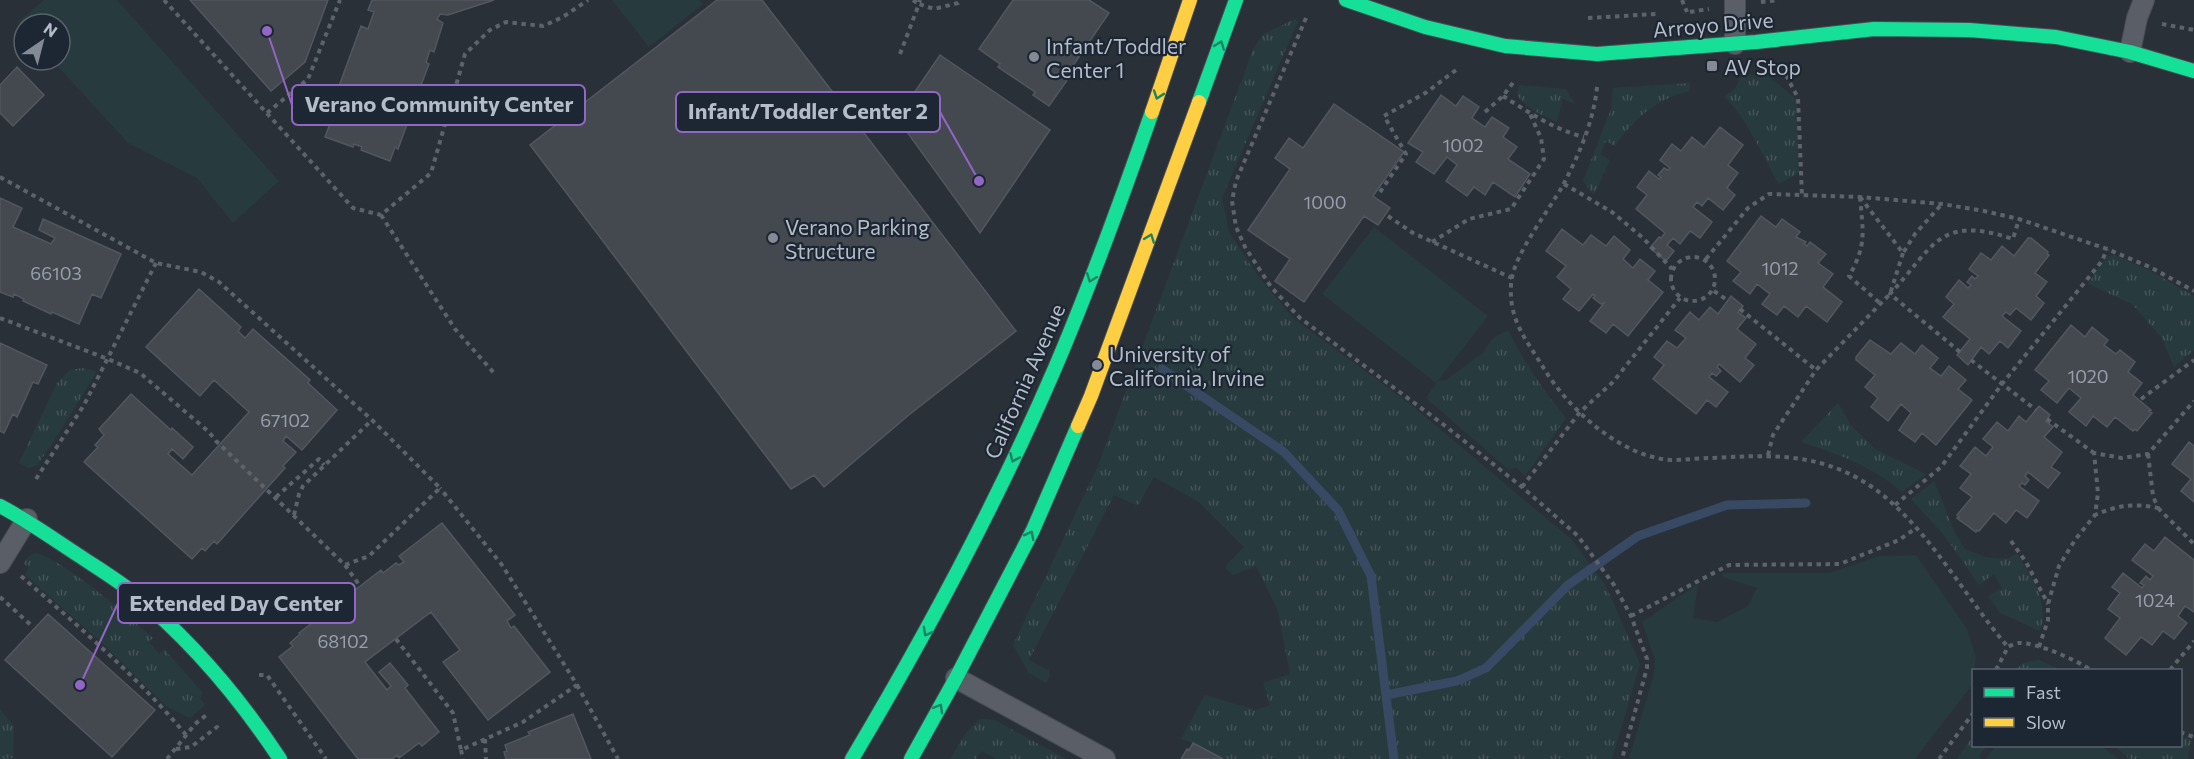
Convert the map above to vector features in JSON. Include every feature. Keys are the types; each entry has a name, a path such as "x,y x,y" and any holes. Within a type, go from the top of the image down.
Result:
{"main road":[{"name":"California Avenue","path":"852,759 928,630 1013,460 1078,312 1122,198 1190,0"},
{"path":"911,759 1033,530 1091,396 1236,0"},
{"name":"Arroyo Drive","path":"1346,0 1425,27 1505,46 1597,54 1735,44 1874,29 1969,30 2055,37 2130,52 2194,71"},
{"path":"0,506 27,519 137,596 224,683 261,729 280,759"}],"lane":[{"path":"2130,52 2137,18 2144,0"},
{"path":"1735,2 1735,44"},
{"path":"1,561 27,519"},
{"path":"956,678 1105,759"}],"path":[{"path":"164,0 353,208 381,214 455,329 494,373"},
{"path":"267,113 308,79 340,0"},
{"path":"381,214 430,173 465,54 490,30 506,22 543,26 563,17 588,0"},
{"path":"913,0 934,9 958,3 961,0"},
{"path":"1683,0 1687,12"},
{"path":"1676,13 1735,2 1779,0"},
{"path":"900,54 920,2"},
{"path":"1587,18 1665,14"},
{"path":"1306,18 1236,181 1232,201 1236,227 1245,247 1271,287 1300,318 1444,425 1522,487 1578,536 1614,585 1631,616 1647,658 1647,668 1622,759"},
{"path":"2172,26 2194,30 2194,25"},
{"path":"1597,54 1596,100 1584,137 1563,184 1520,255 1511,283 1514,319 1548,376 1580,412 1605,434 1636,452 1670,460 1768,455 1795,457 1830,465 1865,483 1895,505 1916,528 2008,646"},
{"path":"1380,192 1406,154 1384,116 1427,92 1456,70"},
{"path":"1786,75 1798,98 1802,196"},
{"path":"1485,112 1503,96 1515,80"},
{"path":"1503,96 1530,114 1569,134 1584,137"},
{"path":"1432,242 1470,219 1511,209 1544,159 1541,138 1530,114"},
{"path":"0,177 156,263 201,272 219,282 372,420 440,488 501,565 577,685 618,759"},
{"path":"1563,184 1612,212 1643,238 1672,269"},
{"path":"1706,259 1748,208 1769,194 1860,197 1942,204 2019,219 2107,249 2150,267 2194,291"},
{"path":"1860,197 1903,253"},
{"path":"1860,197 1864,241 1859,259 1849,276 1881,304"},
{"path":"1890,294 1903,253 1915,234 1942,204"},
{"path":"1388,216 1413,233 1512,278"},
{"path":"1768,455 1773,435 1816,370 1910,273 1925,251 1938,240 1958,231 1988,231 2013,239 2019,219"},
{"path":"1895,505 1941,467 2002,384 2102,261 2107,249"},
{"path":"1687,256 1706,259 1716,274 1714,291 1698,302 1680,298 1670,285 1672,269 1687,256"},
{"path":"36,479 84,405 156,263"},
{"path":"1714,291 1727,300"},
{"path":"1890,294 1960,352"},
{"path":"1522,487 1580,412 1613,382 1680,298"},
{"path":"1740,309 1816,370"},
{"path":"0,318 140,373 209,432 345,565 360,586"},
{"path":"1971,360 2036,410"},
{"path":"2141,399 2194,360"},
{"path":"2047,419 2094,453 2122,458 2148,454 2194,401"},
{"path":"294,516 298,494 303,486 372,420"},
{"path":"2094,453 2098,493 2095,515"},
{"path":"2148,454 2153,496 2158,508 2194,544"},
{"path":"276,497 319,459 324,465"},
{"path":"345,565 369,556 440,488"},
{"path":"2039,647 2048,620 2048,604 2059,566 2075,540 2095,515 2117,506 2142,505 2158,508"},
{"path":"1631,616 1729,565 1839,564 1899,540 1916,528"},
{"path":"2011,541 2026,562 2048,604"},
{"path":"1,561 91,638 158,700 186,735"},
{"path":"0,597 32,626"},
{"path":"396,639 453,713 463,759"},
{"path":"2171,669 2194,641"},
{"path":"1996,669 2008,646 2017,643 2039,647 2090,669"},
{"path":"461,750 523,722 577,685"},
{"path":"167,759 195,724 214,709"},
{"path":"1939,759 1972,715"},
{"path":"176,750 191,747 218,728 225,737"},
{"path":"485,739 486,759"}],"green space":[{"path":"44,0 117,0 279,181 233,223 197,178 128,143 63,72 72,72 72,12 30,12"},
{"path":"612,0 699,0 703,4 649,47"},
{"path":"1295,19 1298,21 1222,198 1229,232 1258,276 1294,319 1410,404 1572,540 1606,586 1640,664 1612,759 1223,759 1181,739 1205,695 1256,710 1270,705 1263,683 1290,674 1278,611 1256,566 1233,575 1226,569 1227,564 1244,547 1199,502 1154,477 1139,504 1136,505 1114,495 1029,660 1049,671 1050,675 1046,683 1029,673 1013,645 1098,466 1254,47 1264,34"},
{"path":"1766,74 1796,99 1799,173 1779,184 1748,127 1724,96 1735,89 1741,76"},
{"path":"1690,83 1690,91 1667,99 1647,111 1615,146 1606,141 1600,154 1610,160 1594,195 1583,181 1611,109 1613,88"},
{"path":"1519,85 1566,89 1575,104 1563,99 1557,122 1525,104 1517,95"},
{"path":"1374,227 1488,316 1436,383 1322,294"},
{"path":"2114,255 2149,270 2194,296 2194,350 2174,367 2162,338 2132,304 2088,284 2106,257"},
{"path":"1508,330 1534,376 1566,418 1525,476 1516,467 1509,470 1426,398 1438,381 1446,380 1483,353 1492,339"},
{"path":"82,368 96,371 95,375 50,447 37,465 29,468 19,463 57,383 70,370"},
{"path":"1838,403 1851,425 1875,449 1926,474 1902,492 1867,468 1801,442"},
{"path":"1934,481 1955,533 1965,549 1985,557 2006,559 2017,554 2034,581 2041,600 2043,610 2040,631 2000,613 1988,596 2002,588 1994,574 1979,585 1944,535 1911,499"},
{"path":"35,553 46,556 77,576 153,638 149,642 159,654 165,650 203,693 200,698 205,705 190,718 166,706 99,640 25,575 29,567 23,564 29,556"},
{"path":"1916,555 1967,629 1976,657 1974,669 1972,669 1972,685 1915,759 1629,759 1654,673 1655,660 1642,622 1698,584 1693,618 1717,622 1748,606 1757,588 1723,577 1722,573 1829,573 1880,556"},
{"path":"2039,660 2058,669 2016,669 2023,663"},
{"path":"0,709 14,727 13,758 0,759"},
{"path":"980,719 995,720 1066,759 997,759 981,751 976,759 950,759 966,733"},
{"path":"2182,736 2191,740 2188,759 2130,759 2115,747 2182,747"},
{"path":"1972,737 1972,747 1986,747 1979,756 1982,759 1957,759"},
{"path":"1995,747 2102,747 2119,759 1985,759"}],"building":[{"path":"190,0 328,0 305,62 271,91"},
{"path":"372,0 494,0 448,15 440,14 437,19 443,23 434,52 430,50 426,62 429,64 418,93 414,91 410,103 414,105 398,149 395,147 390,161 361,150 362,147 354,144 353,147 325,137 331,121 327,119 361,26 368,29 374,12 368,10"},
{"name":"Verano Parking Structure","path":"717,0 762,0 1016,331 910,414 824,487 814,475 791,489 530,145"},
{"name":"Infant/Toddler Center 1","path":"1013,0 1089,0 1109,13 1072,67 1075,69 1049,106 1033,95 1035,92 998,67 1000,64 979,49"},
{"path":"940,55 1050,130 980,233 897,118"},
{"path":"12,72 22,72 44,95 13,126 0,113 0,85"},
{"path":"1441,95 1456,106 1463,96 1479,107 1472,118 1485,127 1492,117 1509,128 1503,137 1517,147 1508,159 1530,174 1515,197 1493,182 1485,195 1474,187 1467,196 1446,181 1457,165 1447,157 1434,174 1416,162 1423,152 1408,143"},
{"path":"1334,104 1404,152 1373,196 1390,208 1378,225 1364,216 1304,302 1275,281 1290,259 1248,230 1290,169 1275,158 1289,138 1303,148"},
{"path":"1720,127 1743,145 1728,165 1738,173 1727,188 1735,195 1723,210 1708,198 1702,206 1697,202 1693,207 1712,222 1700,238 1690,231 1680,244 1673,238 1667,245 1674,251 1666,261 1650,248 1665,233 1636,209 1647,195 1637,187 1649,171 1659,179 1661,177 1658,175 1664,168 1668,170 1670,168 1660,160 1672,144 1681,151 1692,137 1704,147"},
{"path":"0,198 22,208 13,227 51,244 55,238 39,230 43,219 121,254 101,298 92,294 79,324 52,312 51,314 23,301 24,299 14,294 13,297 0,292"},
{"path":"1761,216 1776,227 1782,219 1800,232 1796,237 1806,242 1804,244 1807,246 1810,242 1826,254 1818,263 1833,274 1823,287 1842,302 1827,322 1806,306 1798,317 1784,306 1777,315 1762,304 1770,294 1757,284 1750,294 1733,281 1741,272 1727,261"},
{"path":"1562,229 1583,245 1591,235 1606,246 1614,236 1630,250 1623,259 1633,268 1640,259 1655,271 1648,280 1663,292 1628,336 1613,324 1606,333 1590,321 1604,303 1601,304 1593,298 1595,296 1593,294 1579,311 1563,299 1571,289 1557,277 1566,266 1546,251"},
{"path":"2028,238 2031,238 2049,255 2035,273 2047,282 2036,296 2044,303 2031,320 2016,308 2010,315 2006,312 2002,316 2021,331 2008,348 2000,341 1989,354 1981,347 1968,365 1957,355 1970,339 1943,317 1954,304 1946,297 1959,280 1968,288 1971,285 1967,282 1972,276 1975,279 1978,276 1969,269 1981,253 1991,260 2002,246 2014,256"},
{"path":"199,289 241,327 238,331 245,338 253,329 310,380 308,383 337,410 302,450 286,436 283,441 296,452 283,466 285,468 217,544 214,541 205,551 202,548 192,559 84,462 98,447 95,445 104,435 99,429 131,394 193,447 183,459 172,449 168,454 192,475 249,412 214,380 200,396 146,347"},
{"path":"1731,296 1743,306 1738,312 1746,318 1737,329 1756,344 1745,358 1754,365 1740,382 1719,364 1717,367 1721,371 1716,376 1712,373 1709,377 1728,392 1716,407 1707,400 1696,414 1653,379 1664,365 1654,357 1667,341 1677,348 1686,338 1675,330 1690,312 1699,320 1710,307 1718,314"},
{"path":"2071,325 2085,337 2092,327 2108,340 2104,345 2116,354 2120,350 2135,362 2128,372 2142,383 2133,395 2152,413 2137,431 2135,429 2133,431 2115,417 2107,427 2093,416 2086,426 2069,412 2081,398 2069,388 2057,403 2041,390 2049,381 2035,370"},
{"path":"1870,340 1891,354 1901,343 1915,354 1922,345 1938,358 1930,368 1941,376 1949,366 1966,380 1958,389 1972,400 1936,445 1922,433 1915,442 1899,430 1911,413 1901,404 1888,421 1871,407 1878,398 1865,387 1875,375 1856,360"},
{"path":"0,343 47,365 38,384 33,382 17,417 13,414 4,433 0,431"},
{"path":"2039,406 2050,415 2046,421 2053,427 2044,437 2062,452 2051,467 2060,473 2048,488 2028,472 2025,476 2029,480 2025,485 2022,483 2019,486 2039,501 2027,518 2016,510 2006,523 1994,513 1976,532 1957,518 1972,497 1960,488 1971,474 1960,466 1975,447 1986,456 1993,447 1983,439 1997,422 2008,431 2019,416 2026,422"},
{"path":"2189,442 2194,446 2194,502 2181,491 2191,479 2172,464"},
{"path":"442,523 515,615 507,621 511,628 514,626 550,672 488,720 443,662 460,650 431,612 365,662 387,690 391,686 379,672 390,663 408,685 405,688 439,732 422,746 419,743 399,758 397,755 392,759 358,759 279,657 293,646 290,643 299,633 381,570 383,573 396,563 399,565 404,562 399,556"},
{"path":"2165,537 2194,560 2194,612 2185,606 2178,616 2187,623 2174,639 2163,631 2152,645 2141,637 2126,655 2105,638 2120,618 2108,609 2120,593 2112,587 2123,573 2142,588 2144,585 2140,583 2146,576 2150,580 2153,576 2132,560 2145,544 2154,551"},
{"path":"48,614 155,710 112,757 5,660"},
{"path":"573,714 591,759 506,759 505,745 530,735 528,732"},
{"path":"1193,743 1223,759 1181,759"}],"waterway":[{"path":"1162,369 1284,452 1338,510 1371,576 1394,759"},
{"path":"1386,695 1457,681 1486,668 1568,585 1638,536 1727,505 1806,503"}],"traffic: fast":[{"path":"1199,102 1236,0"},
{"path":"1346,0 1425,27 1505,46 1597,54 1756,42 1874,29 1969,30 2056,37 2130,52 2194,71"},
{"path":"852,759 960,567 1033,418 1094,273 1152,112"},
{"path":"911,759 1033,530 1078,426"},
{"path":"0,506 112,577 152,609 212,669 248,713 280,759"}],"traffic: slow":[{"path":"1152,112 1190,0"},
{"path":"1078,426 1199,102"}],"place":[{"name":"Verano Community Center","path":"267,31"},
{"name":"Infant/Toddler Center 1","path":"1034,57"},
{"name":"AV Stop","path":"1712,66"},
{"name":"Infant/Toddler Center 2","path":"979,181"},
{"name":"Verano Parking Structure","path":"773,238"},
{"name":"University of California, Irvine","path":"1097,365"},
{"name":"Extended Day Center","path":"80,685"}]}
